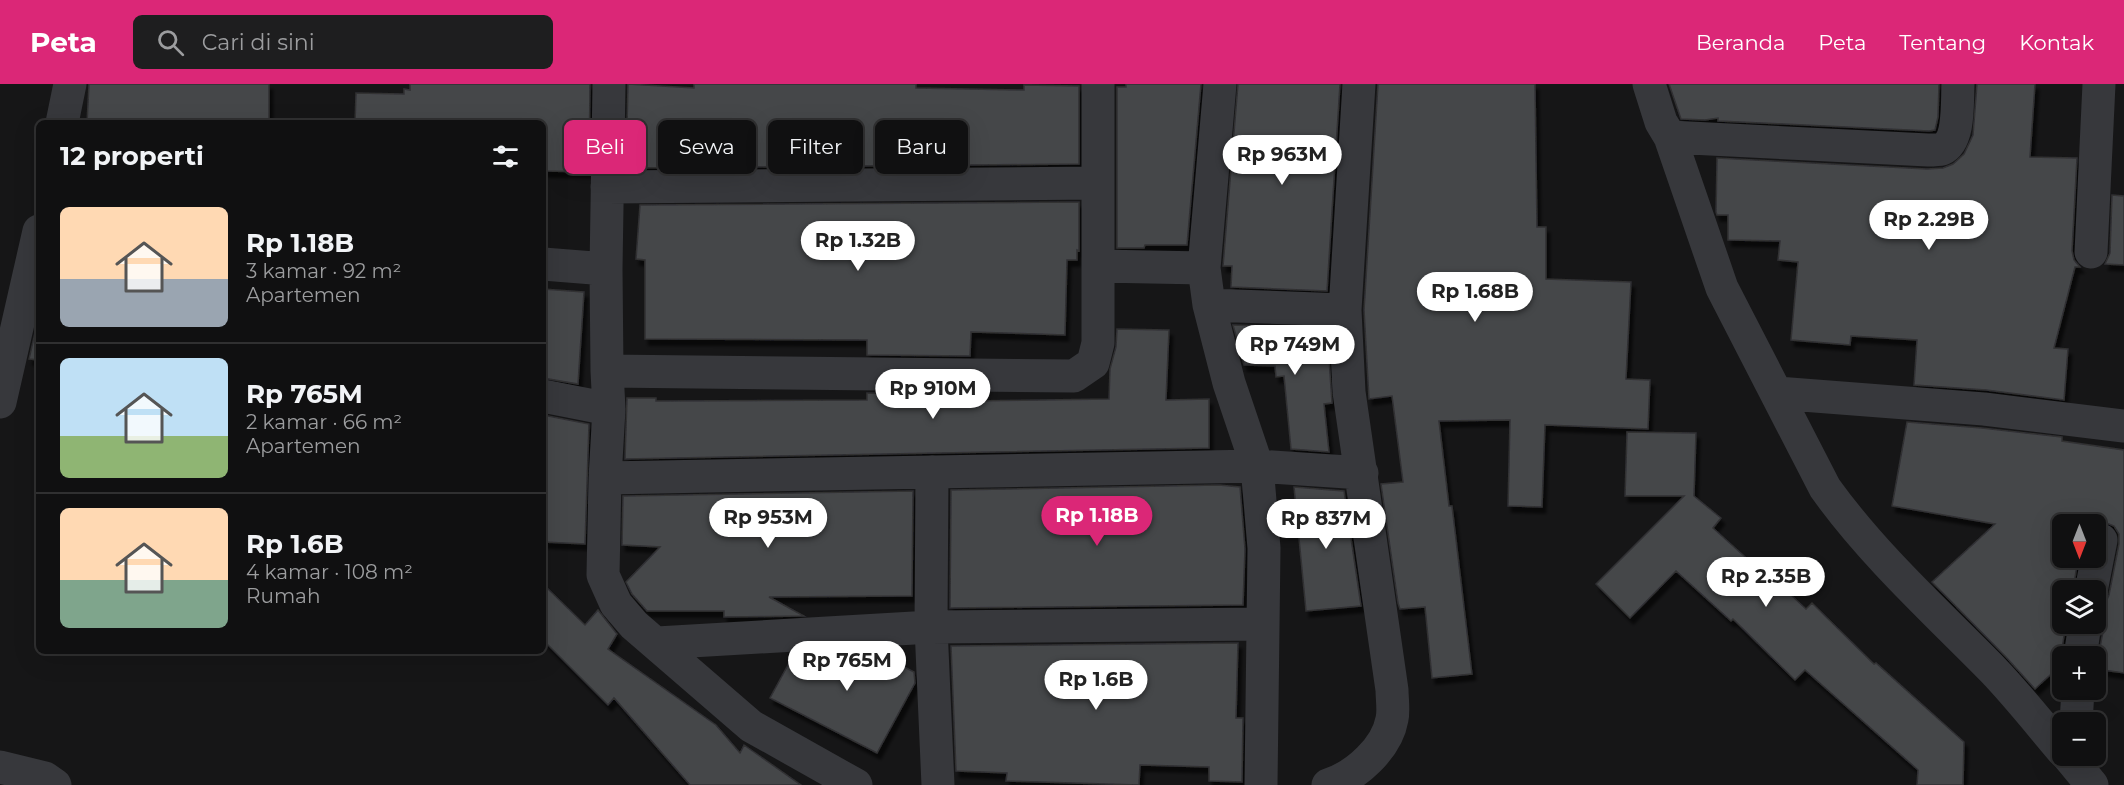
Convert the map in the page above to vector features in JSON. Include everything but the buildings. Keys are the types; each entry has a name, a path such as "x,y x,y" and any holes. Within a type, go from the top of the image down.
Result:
{"street":[{"path":"63,120 70,84"},
{"path":"609,84 606,269 609,408 603,575 616,603 634,624 751,726 856,785"},
{"path":"607,371 1074,376 1093,363 1098,343 1098,84"},
{"path":"1220,84 1204,268 1209,305 1229,383 1257,466 1264,548 1262,785"},
{"path":"1328,785 1359,768 1378,747 1388,732 1393,718 1392,690 1349,392 1345,310 1359,84"},
{"path":"1650,84 1660,122 1670,137 1722,288 1825,488 1842,512 1876,551 1995,673 2052,737"},
{"path":"1670,137 1942,149 1949,144 1955,133 1958,84"},
{"path":"2091,252 2099,84"},
{"path":"607,187 1098,183"},
{"path":"0,402 36,244"},
{"path":"546,264 606,269"},
{"path":"1098,266 1204,268"},
{"path":"1209,305 1345,310"},
{"path":"1778,393 1984,408 2124,426"},
{"path":"546,397 609,408"},
{"path":"605,478 1257,466 1362,473"},
{"path":"932,472 931,627 938,785"},
{"path":"657,643 931,627 1263,624"},
{"path":"0,767 45,777 56,785"}]}
